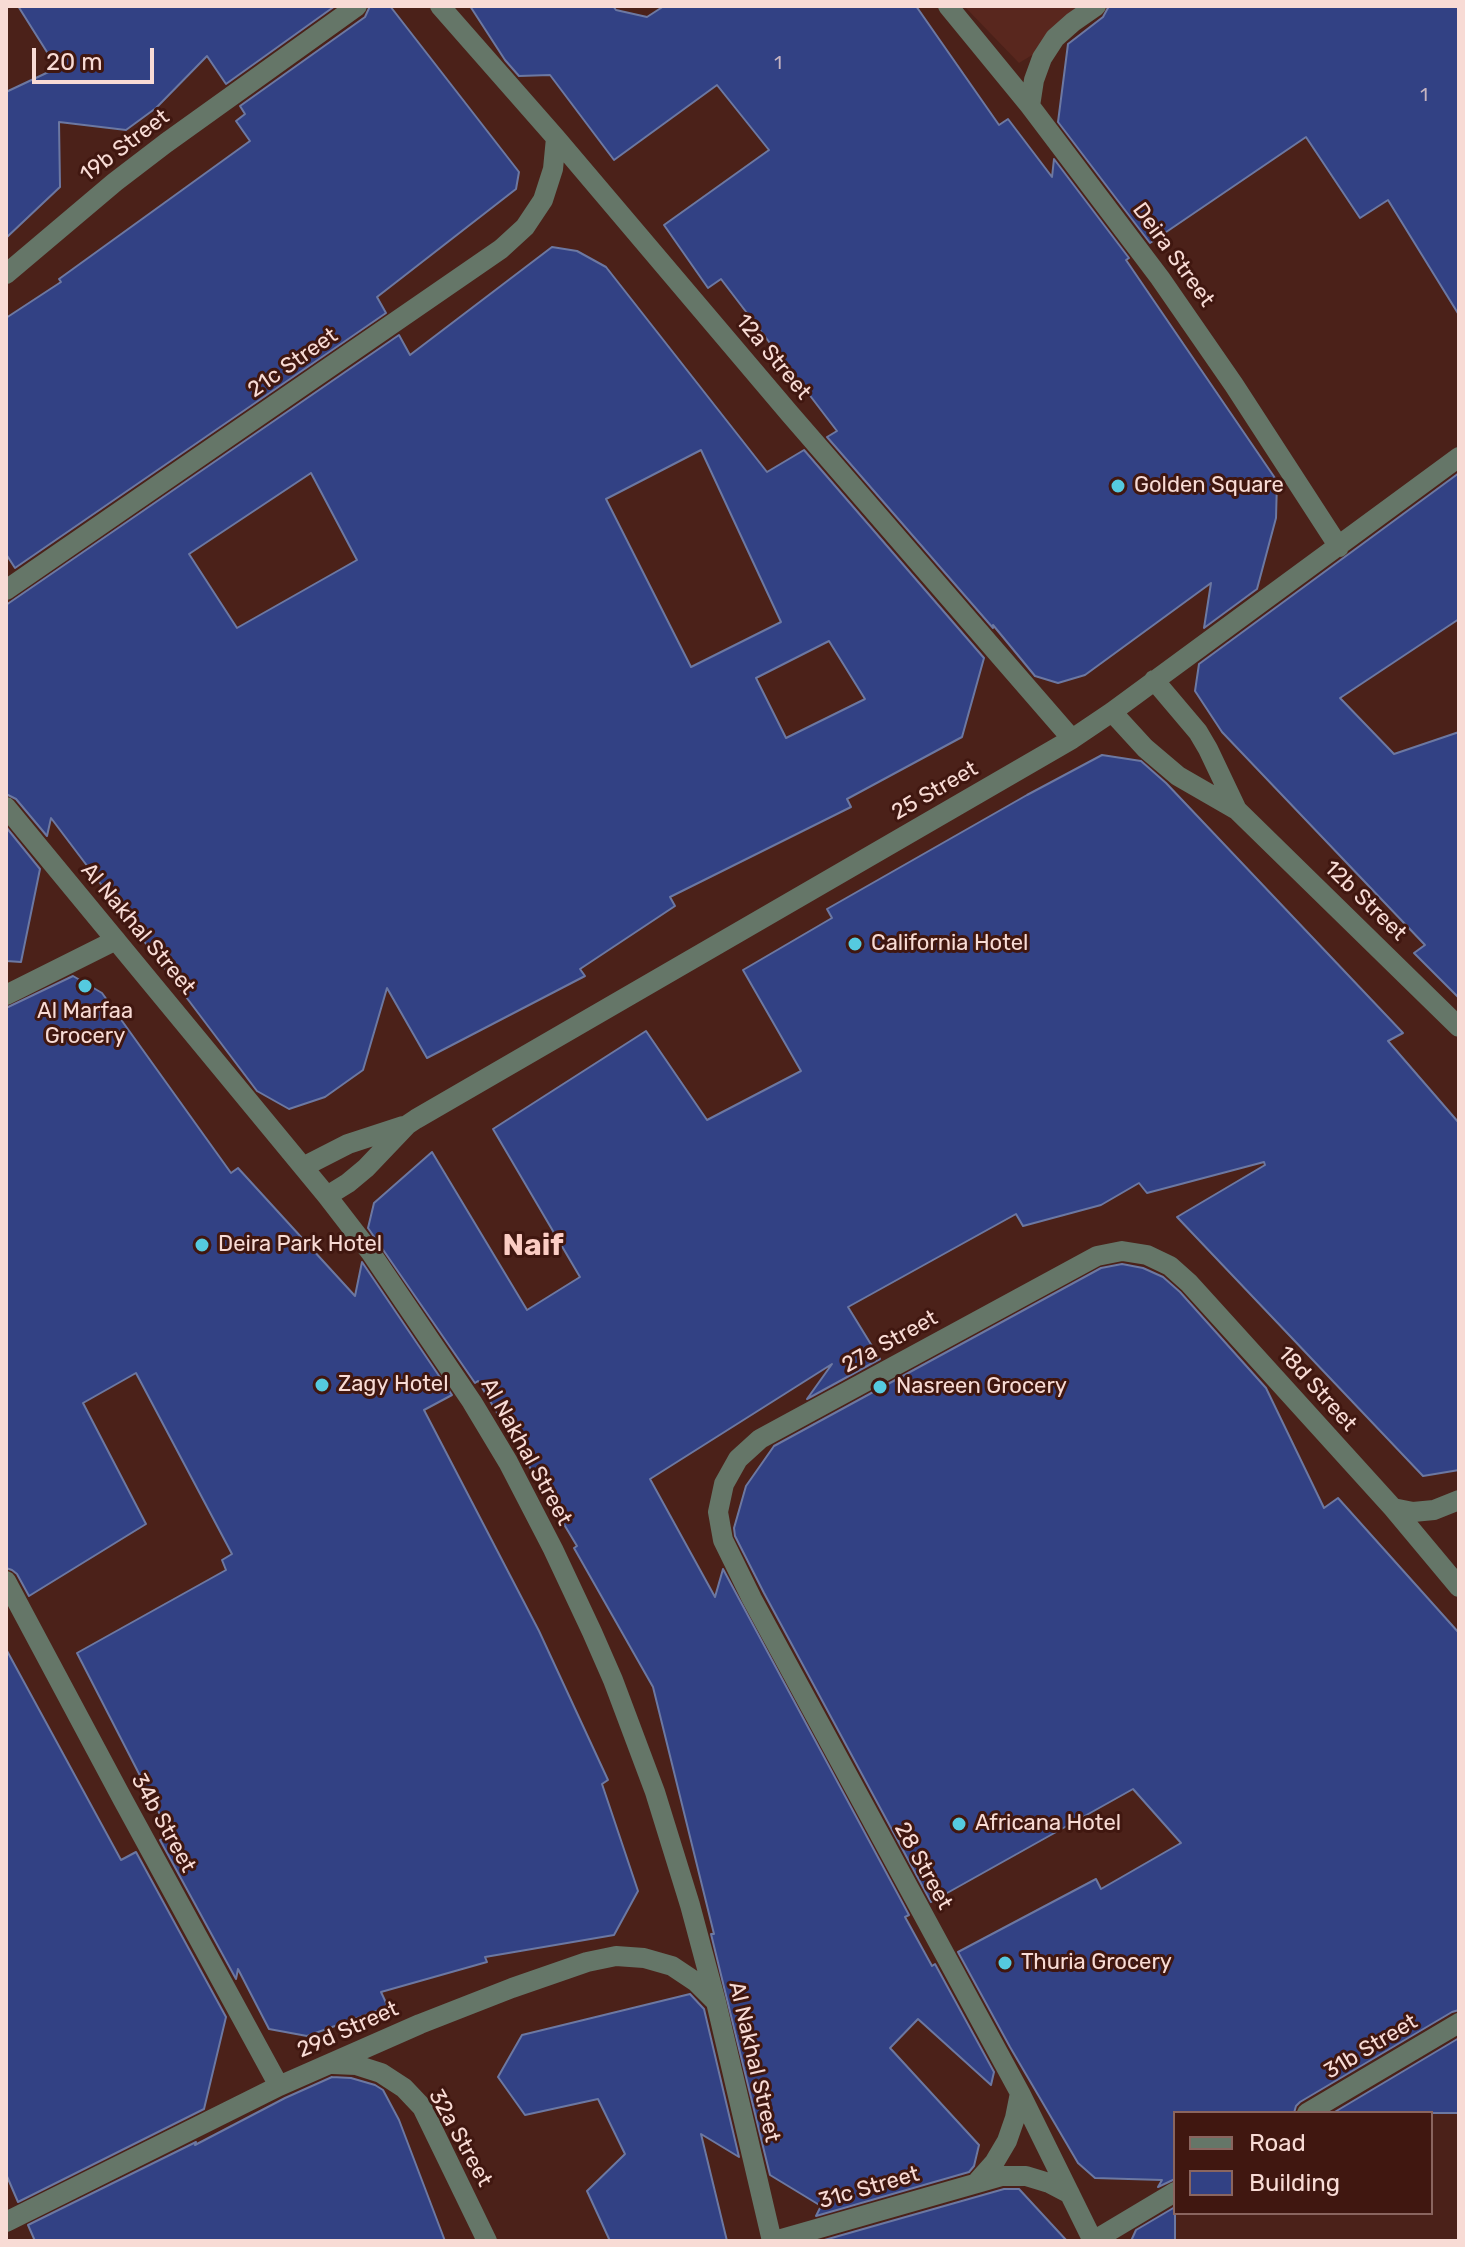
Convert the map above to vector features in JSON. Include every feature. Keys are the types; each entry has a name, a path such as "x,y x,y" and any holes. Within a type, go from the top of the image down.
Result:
{"street":[{"name":"19b Street","path":"6,274 166,143 357,6"},
{"name":"12a Street","path":"440,6 1072,739"},
{"name":"Deira Street","path":"948,6 1030,106 1160,278 1339,547"},
{"path":"1030,106 1034,80 1042,58 1055,38 1096,6"},
{"name":"21c Street","path":"6,590 501,249 525,227 543,200 553,169 556,138"},
{"name":"25 Street","path":"303,1167 348,1144 407,1125 1072,739 1459,457"},
{"name":"12b Street","path":"1154,680 1203,740 1237,810"},
{"name":"12b Street","path":"1112,712 1145,748 1178,776 1237,810 1459,1027"},
{"name":"Al Nakhal Street","path":"6,807 371,1253 472,1402 508,1462 553,1549 613,1680 655,1792 716,2002 773,2241"},
{"path":"6,995 116,940"},
{"name":"25 Street","path":"327,1196 366,1168 407,1125"},
{"name":"18d Street","path":"1122,1251 1147,1255 1170,1266 1189,1283 1393,1508 1459,1587"},
{"name":"27a Street","path":"718,1512 724,1484 738,1459 760,1439 1097,1256 1122,1251"},
{"path":"1393,1508 1413,1512 1434,1510 1459,1500"},
{"name":"28 Street","path":"718,1512 723,1540 752,1599 1020,2093 1093,2241"},
{"name":"34b Street","path":"6,1581 279,2086"},
{"name":"29d Street","path":"6,2222 279,2086 420,2024 587,1962 616,1956 644,1958 672,1966 696,1982 716,2002"},
{"name":"31b Street","path":"1310,2111 1459,2023"},
{"name":"32a Street","path":"329,2064 356,2065 381,2073 404,2088 422,2107 487,2241"},
{"path":"978,2181 1007,2141 1020,2093"},
{"name":"31c Street","path":"773,2241 1002,2176 1026,2176 1070,2194"},
{"path":"1093,2241 1173,2193"}],"shaded area":[{"path":"964,6 1113,6 1019,63"}],"building":[{"path":"18,6 335,6 226,84 207,56 156,108 126,130 59,122 60,187 6,238 6,92 57,68"},
{"path":"370,6 390,6 519,172 516,189 377,297 386,313 15,568 6,554 6,318 61,282 59,279 250,141 236,121 245,114 240,106 365,17"},
{"path":"470,6 613,6 616,10 647,17 664,6 916,6 999,125 1008,119 1052,177 1054,159 1129,258 1126,260 1277,481 1276,518 1257,589 1204,628 1211,583 1085,675 1058,683 1035,676 827,437 837,431 721,279 708,288 664,225 769,150 717,85 614,160 550,75 519,76"},
{"path":"1109,6 1459,6 1459,315 1388,200 1360,218 1306,137 1150,243 1058,122 1068,44 1103,17"},
{"path":"552,247 577,251 606,267 767,472 804,450 984,658 962,737 847,799 851,807 670,897 675,906 580,969 585,976 427,1058 387,988 363,1070 325,1097 289,1109 257,1091 51,818 47,836 16,799 6,794 6,605 399,335 410,355","holes":["701,450 781,622 691,667 606,499","311,473 357,560 237,628 189,554","829,641 865,699 786,738 756,678"]},
{"path":"1459,473 1459,619 1340,698 1394,754 1459,732 1459,998 1414,953 1425,945 1222,732 1195,691 1199,664"},
{"path":"1102,755 1141,761 1166,783 1403,1033 1388,1041 1459,1123 1459,1470 1423,1476 1177,1217 1265,1165 1264,1162 1147,1193 1139,1183 1101,1205 1023,1226 1016,1214 848,1307 880,1359 807,1399 832,1364 650,1479 715,1597 723,1569 909,1915 905,1917 932,1966 935,1964 994,2072 991,2085 918,2019 890,2048 979,2145 974,2166 969,2172 816,2216 821,2206 770,2175 653,1687 574,1548 577,1546 478,1381 475,1383 368,1228 374,1203 432,1152 527,1310 580,1277 493,1129 646,1031 707,1120 801,1071 743,970 832,918 827,909"},
{"path":"6,827 40,869 21,962 6,961"},
{"path":"73,976 102,993 231,1173 238,1168 355,1296 362,1262 452,1395 424,1410 539,1631 608,1780 602,1784 638,1891 614,1935 485,1957 487,1962 381,1992 388,2007 307,2036 269,2029 238,1969 236,1979 160,1840 170,1834 77,1653 226,1570 222,1560 232,1554 136,1373 83,1403 146,1524 29,1596 17,1574 6,1568 6,1008"},
{"path":"1122,1264 1143,1268 1163,1277 1180,1292 1266,1388 1324,1508 1338,1498 1459,1633 1459,2010 1300,2102 1295,2111 1173,2111 1173,2180 1158,2187 1162,2180 1095,2178 1078,2163 958,1952 1096,1879 1101,1889 1181,1843 1133,1789 931,1902 764,1593 735,1536 734,1528 746,1486 774,1446 1101,1268"},
{"path":"6,1649 121,1860 136,1852 226,2017 204,2109 18,2202 6,2174"},
{"path":"690,1994 704,2009 739,2157 701,2134 727,2241 610,2241 587,2191 625,2154 598,2099 525,2115 498,2077 522,2035"},
{"path":"1459,2038 1459,2113 1336,2111"},
{"path":"332,2077 351,2078 383,2090 399,2120 445,2241 35,2241 28,2225"},
{"path":"1004,2189 1019,2189 1067,2241 821,2241"},
{"path":"1173,2208 1175,2241 1131,2241 1136,2230"}],"place":[{"name":"Golden Square","path":"1118,486"},
{"name":"California Hotel","path":"855,944"},
{"name":"Al Marfaa Grocery","path":"85,986"},
{"name":"Deira Park Hotel","path":"202,1245"},
{"name":"Zagy Hotel","path":"322,1385"},
{"name":"Nasreen Grocery","path":"880,1387"},
{"name":"Africana Hotel","path":"959,1824"},
{"name":"Thuria Grocery","path":"1005,1963"}],"district":[{"name":"Naif","path":"533,1246"}]}
